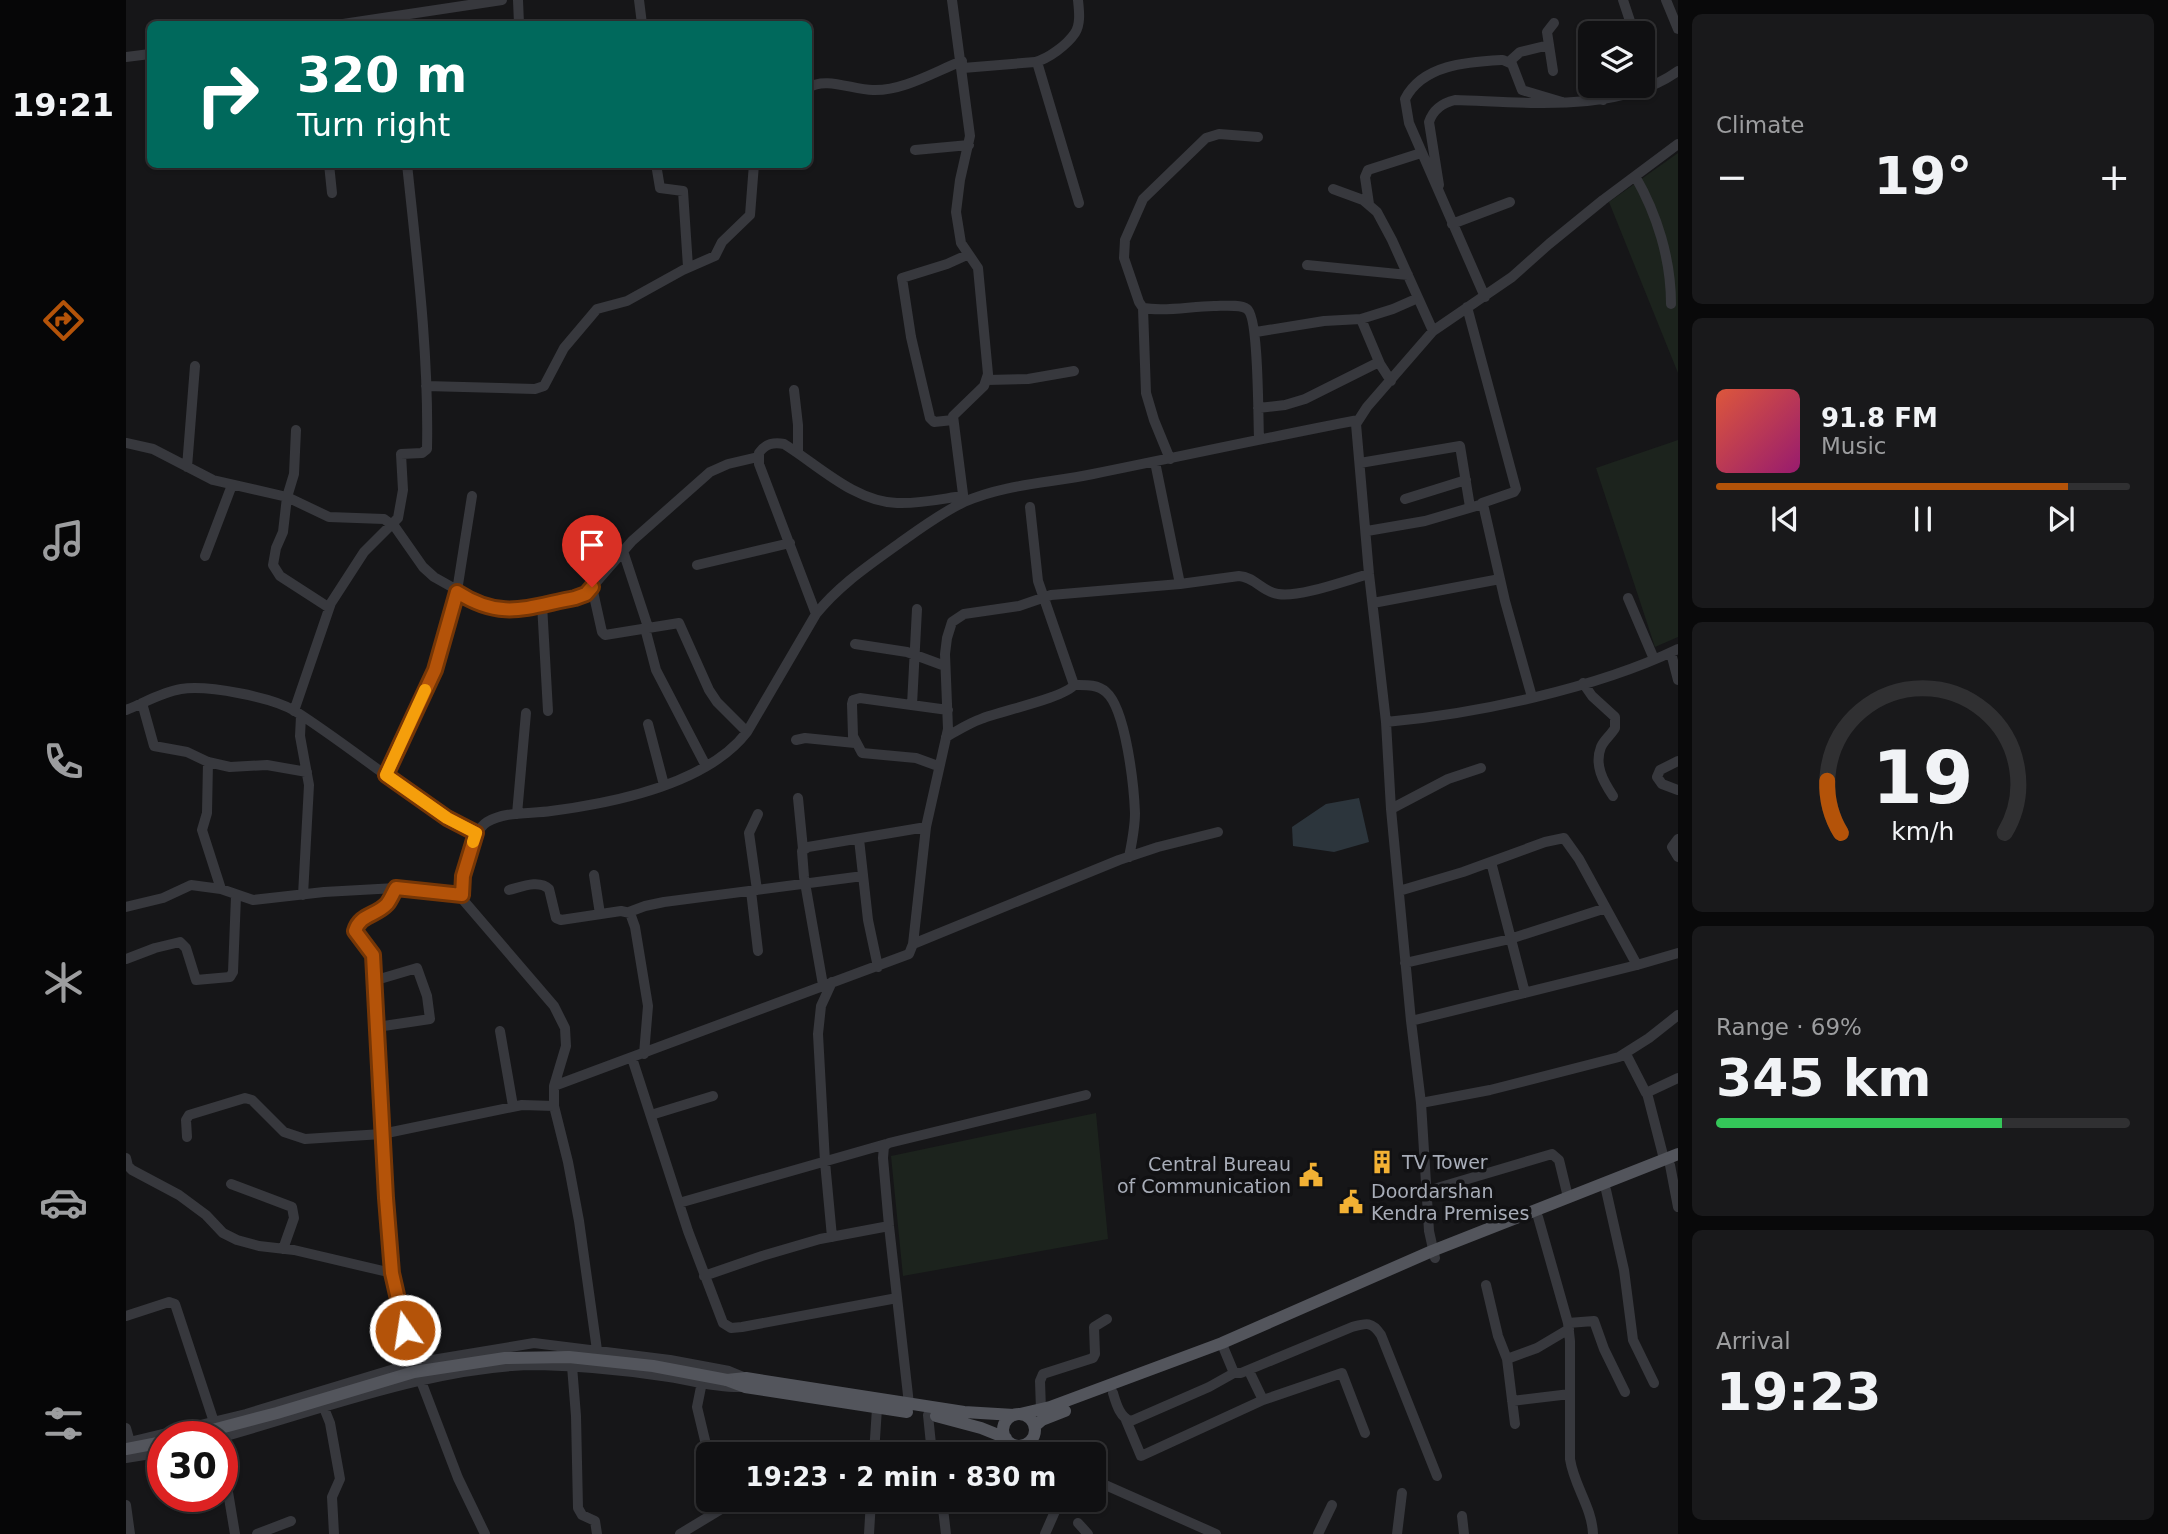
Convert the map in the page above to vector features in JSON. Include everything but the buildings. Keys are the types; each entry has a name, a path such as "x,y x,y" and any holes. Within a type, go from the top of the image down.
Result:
{"main road":[{"path":"1035,1426 1042,1420 1224,1349 1434,1254 1538,1217 1673,1160"},
{"path":"745,1383 977,1414 1017,1414 1041,1410 1222,1343 1568,1197 1673,1160"},
{"path":"238,1423 414,1372 505,1358 548,1356 653,1366 928,1415 961,1422 1011,1442"},
{"path":"1006,1438 1006,1421 1017,1414 1030,1418 1035,1426 1035,1435 1030,1442"},
{"path":"127,1445 147,1444"}],"street":[{"path":"393,21 502,0"},
{"path":"518,0 519,21"},
{"path":"639,0 642,21"},
{"path":"952,0 962,65 969,145 960,180 956,212 960,239 967,255 976,264 979,274 987,380"},
{"path":"812,86 820,83 882,90 962,65 1037,62 1046,59 1074,34 1079,21 1078,0"},
{"path":"1623,0 1630,21"},
{"path":"1666,0 1678,29"},
{"path":"1553,71 1548,32 1554,23"},
{"path":"1485,297 1421,153 1404,107 1405,99 1417,82 1438,70 1492,60 1510,61 1520,51 1549,45"},
{"path":"126,57 147,54"},
{"path":"1510,61 1522,90 1562,102"},
{"path":"1037,62 1079,203"},
{"path":"1655,85 1678,71"},
{"path":"1439,191 1428,127 1433,114 1444,103 1455,100 1562,102 1610,98"},
{"path":"1170,459 1146,393 1143,308 1127,267 1123,246 1143,199 1210,135 1258,137"},
{"path":"1434,1254 1391,809 1386,722 1356,429 1359,420 1433,331 1512,277 1549,244 1678,144"},
{"path":"915,150 969,145"},
{"path":"1369,204 1365,177 1368,170 1421,153"},
{"path":"329,168 332,193"},
{"path":"303,895 309,797 298,714 328,607 364,552 393,525 401,509 401,454 422,453 427,449 426,386 407,168"},
{"path":"657,168 660,188 683,191 688,267"},
{"path":"426,386 540,388 548,382 568,343 597,309 627,301 688,267 715,256 726,237 750,215 754,168"},
{"path":"1635,176 1649,200 1657,222 1671,285 1671,304"},
{"path":"1333,189 1369,204 1383,221 1433,331"},
{"path":"1452,224 1510,202"},
{"path":"953,420 934,422 930,418 911,337 902,278 967,255"},
{"path":"1307,265 1408,275"},
{"path":"1256,332 1324,321 1361,319 1418,298"},
{"path":"1143,308 1216,306 1244,308 1251,313 1256,332 1259,438"},
{"path":"1367,531 1425,521 1514,492 1516,489 1467,307"},
{"path":"1361,319 1379,362 1391,381"},
{"path":"1258,408 1285,405 1305,399 1379,362"},
{"path":"187,467 195,366"},
{"path":"963,499 953,420 955,413 987,380 1028,379 1074,371"},
{"path":"794,390 798,453"},
{"path":"126,443 153,449 207,478 287,497 329,517 378,518 393,525 423,567 434,577 457,592 495,610 510,610 586,594 623,551 710,472 722,466 758,457 764,447 776,442 798,453 852,489 875,500 898,503 963,499 1359,420"},
{"path":"296,430 295,474 287,497 283,532 276,548 274,570 328,607"},
{"path":"1360,463 1460,446 1470,507"},
{"path":"758,457 816,614"},
{"path":"1155,462 1180,584"},
{"path":"1405,499 1466,480"},
{"path":"205,556 232,485"},
{"path":"386,775 435,670 457,592 472,496"},
{"path":"597,1350 579,1221 554,1106 554,1086 566,1046 563,1021 554,1006 467,906 462,895 463,876 476,833 489,821 517,814 574,808 664,785 706,766 728,752 747,732 816,614 838,589 876,559 963,499"},
{"path":"1482,503 1532,697"},
{"path":"1030,507 1037,576 1074,685"},
{"path":"697,565 790,543"},
{"path":"623,551 656,670 706,766"},
{"path":"554,1086 827,984 905,958 909,954 913,944 926,827 946,737 948,710 945,666 949,629 957,617 1019,606 1044,597 1243,576 1267,591 1283,595 1297,594 1369,574"},
{"path":"1373,603 1500,579"},
{"path":"592,587 604,634 607,636 677,622 680,624 688,648 709,690 747,732"},
{"path":"1628,598 1654,659"},
{"path":"542,604 548,711"},
{"path":"912,705 917,608"},
{"path":"855,644 892,649 945,666"},
{"path":"1386,722 1532,697 1583,683 1674,651 1678,680"},
{"path":"1583,683 1592,696 1615,717 1615,728 1602,746 1599,765 1604,782 1613,796"},
{"path":"946,737 976,720 1071,690 1074,685"},
{"path":"1074,685 1101,689 1111,698 1118,712 1128,749 1135,811 1129,857"},
{"path":"126,710 179,689 204,688 267,701 298,714 447,818 476,833"},
{"path":"938,766 916,758 865,755 855,743 851,712 853,700 860,698 948,710"},
{"path":"142,704 154,746 187,752 208,762 230,767 267,765 307,772"},
{"path":"517,814 526,713"},
{"path":"648,724 664,785"},
{"path":"796,740 805,738 855,743"},
{"path":"1678,761 1660,770 1657,776 1662,784 1678,790"},
{"path":"208,762 207,810 202,830 221,889"},
{"path":"1391,809 1448,779 1481,768"},
{"path":"798,798 806,884 827,984 818,1034 832,1237"},
{"path":"758,814 749,833 758,950"},
{"path":"803,849 926,827"},
{"path":"913,944 1129,857 1218,832"},
{"path":"1399,891 1564,838 1637,965"},
{"path":"859,839 870,937 878,967"},
{"path":"1678,839 1672,849 1678,857"},
{"path":"1491,862 1525,993"},
{"path":"594,875 600,914"},
{"path":"509,890 539,884 546,886 556,918 559,919 629,912 645,905 863,876"},
{"path":"126,907 163,898 188,886 221,889 236,896 259,901 396,888 462,895"},
{"path":"396,888 387,904 375,913 363,917 355,931 373,955 392,1273 414,1363"},
{"path":"126,959 155,947 180,942 186,948 196,980 230,977 233,972 236,896"},
{"path":"1405,962 1510,939 1606,908"},
{"path":"629,912 635,928 647,989 648,1013 644,1054"},
{"path":"1411,1021 1678,953"},
{"path":"373,981 417,968 427,996 430,1019 377,1027"},
{"path":"1421,1103 1490,1090 1626,1054 1678,1015"},
{"path":"500,1031 513,1106"},
{"path":"1626,1054 1647,1093 1673,1160 1678,1207"},
{"path":"632,1058 704,1276 719,1317 726,1326 731,1328 897,1298"},
{"path":"1647,1093 1678,1078"},
{"path":"679,1203 886,1144 1086,1095"},
{"path":"651,1115 713,1096"},
{"path":"187,1137 188,1115 245,1098 252,1100 284,1132 292,1136 315,1139 382,1134 513,1106 554,1106"},
{"path":"886,1144 883,1157 909,1404"},
{"path":"1427,1191 1552,1154 1559,1160 1568,1197"},
{"path":"126,1158 132,1170 179,1195 206,1215 223,1233 248,1244 392,1273"},
{"path":"231,1184 292,1207 294,1218 283,1249"},
{"path":"1606,1190 1622,1259 1633,1340 1654,1383"},
{"path":"1538,1217 1568,1326 1572,1353 1571,1465 1591,1514 1593,1534"},
{"path":"704,1276 762,1256 832,1237 890,1226"},
{"path":"1486,1286 1498,1336 1507,1359 1515,1424"},
{"path":"126,1316 169,1302 175,1304 214,1421"},
{"path":"1041,1410 1040,1388 1043,1374 1093,1358 1094,1327 1108,1319"},
{"path":"1507,1359 1537,1348 1568,1326 1594,1321 1625,1391"},
{"path":"1126,1420 1131,1421 1209,1387 1234,1373 1249,1371 1367,1323 1372,1324 1381,1335 1437,1476"},
{"path":"218,1421 330,1390 414,1363 534,1343 729,1370 745,1383"},
{"path":"520,1345 523,1366"},
{"path":"1224,1349 1234,1373"},
{"path":"238,1432 421,1381 523,1366 572,1366 702,1382 727,1388 745,1383"},
{"path":"572,1366 578,1508 580,1514 594,1520 597,1534"},
{"path":"1249,1371 1263,1400"},
{"path":"1112,1393 1141,1456 1263,1400 1342,1373 1365,1433"},
{"path":"421,1381 457,1478 485,1534"},
{"path":"702,1382 697,1407 705,1442"},
{"path":"1512,1401 1570,1394"},
{"path":"324,1408 330,1423 340,1479 332,1497 334,1534"},
{"path":"875,1442 877,1408"},
{"path":"928,1415 931,1442"},
{"path":"126,1428 127,1445 147,1440"},
{"path":"126,1458 147,1455"},
{"path":"1106,1485 1216,1534"},
{"path":"1397,1534 1402,1493"},
{"path":"126,1505 130,1534"},
{"path":"1318,1534 1332,1506"},
{"path":"231,1512 235,1534"},
{"path":"680,1534 716,1512"},
{"path":"869,1534 870,1512"},
{"path":"943,1512 946,1534"},
{"path":"1045,1534 1055,1512"},
{"path":"1462,1516 1464,1534"},
{"path":"257,1534 291,1521"},
{"path":"1078,1523 1088,1534"}],"shaded area":[{"path":"1678,153 1678,373 1609,202"},
{"path":"1678,440 1678,637 1655,647 1596,468"},
{"path":"1359,798 1369,842 1334,852 1293,846 1292,827 1326,804"},
{"path":"1096,1113 1108,1239 903,1276 891,1156"}],"slow traffic":[{"path":"425,690 386,775 422,802 476,833 473,842"}],"place":[{"name":"TV Tower","path":"1382,1162"},
{"name":"Central Bureau of Communication","path":"1311,1175"},
{"name":"Doordarshan Kendra Premises","path":"1351,1202"}],"route":[{"path":"405,1330 392,1273 373,955 355,931 363,917 375,913 387,904 396,888 462,895 463,876 476,833 422,802 386,775 435,670 457,592 489,608 502,611 575,598 586,594 592,587"}]}
